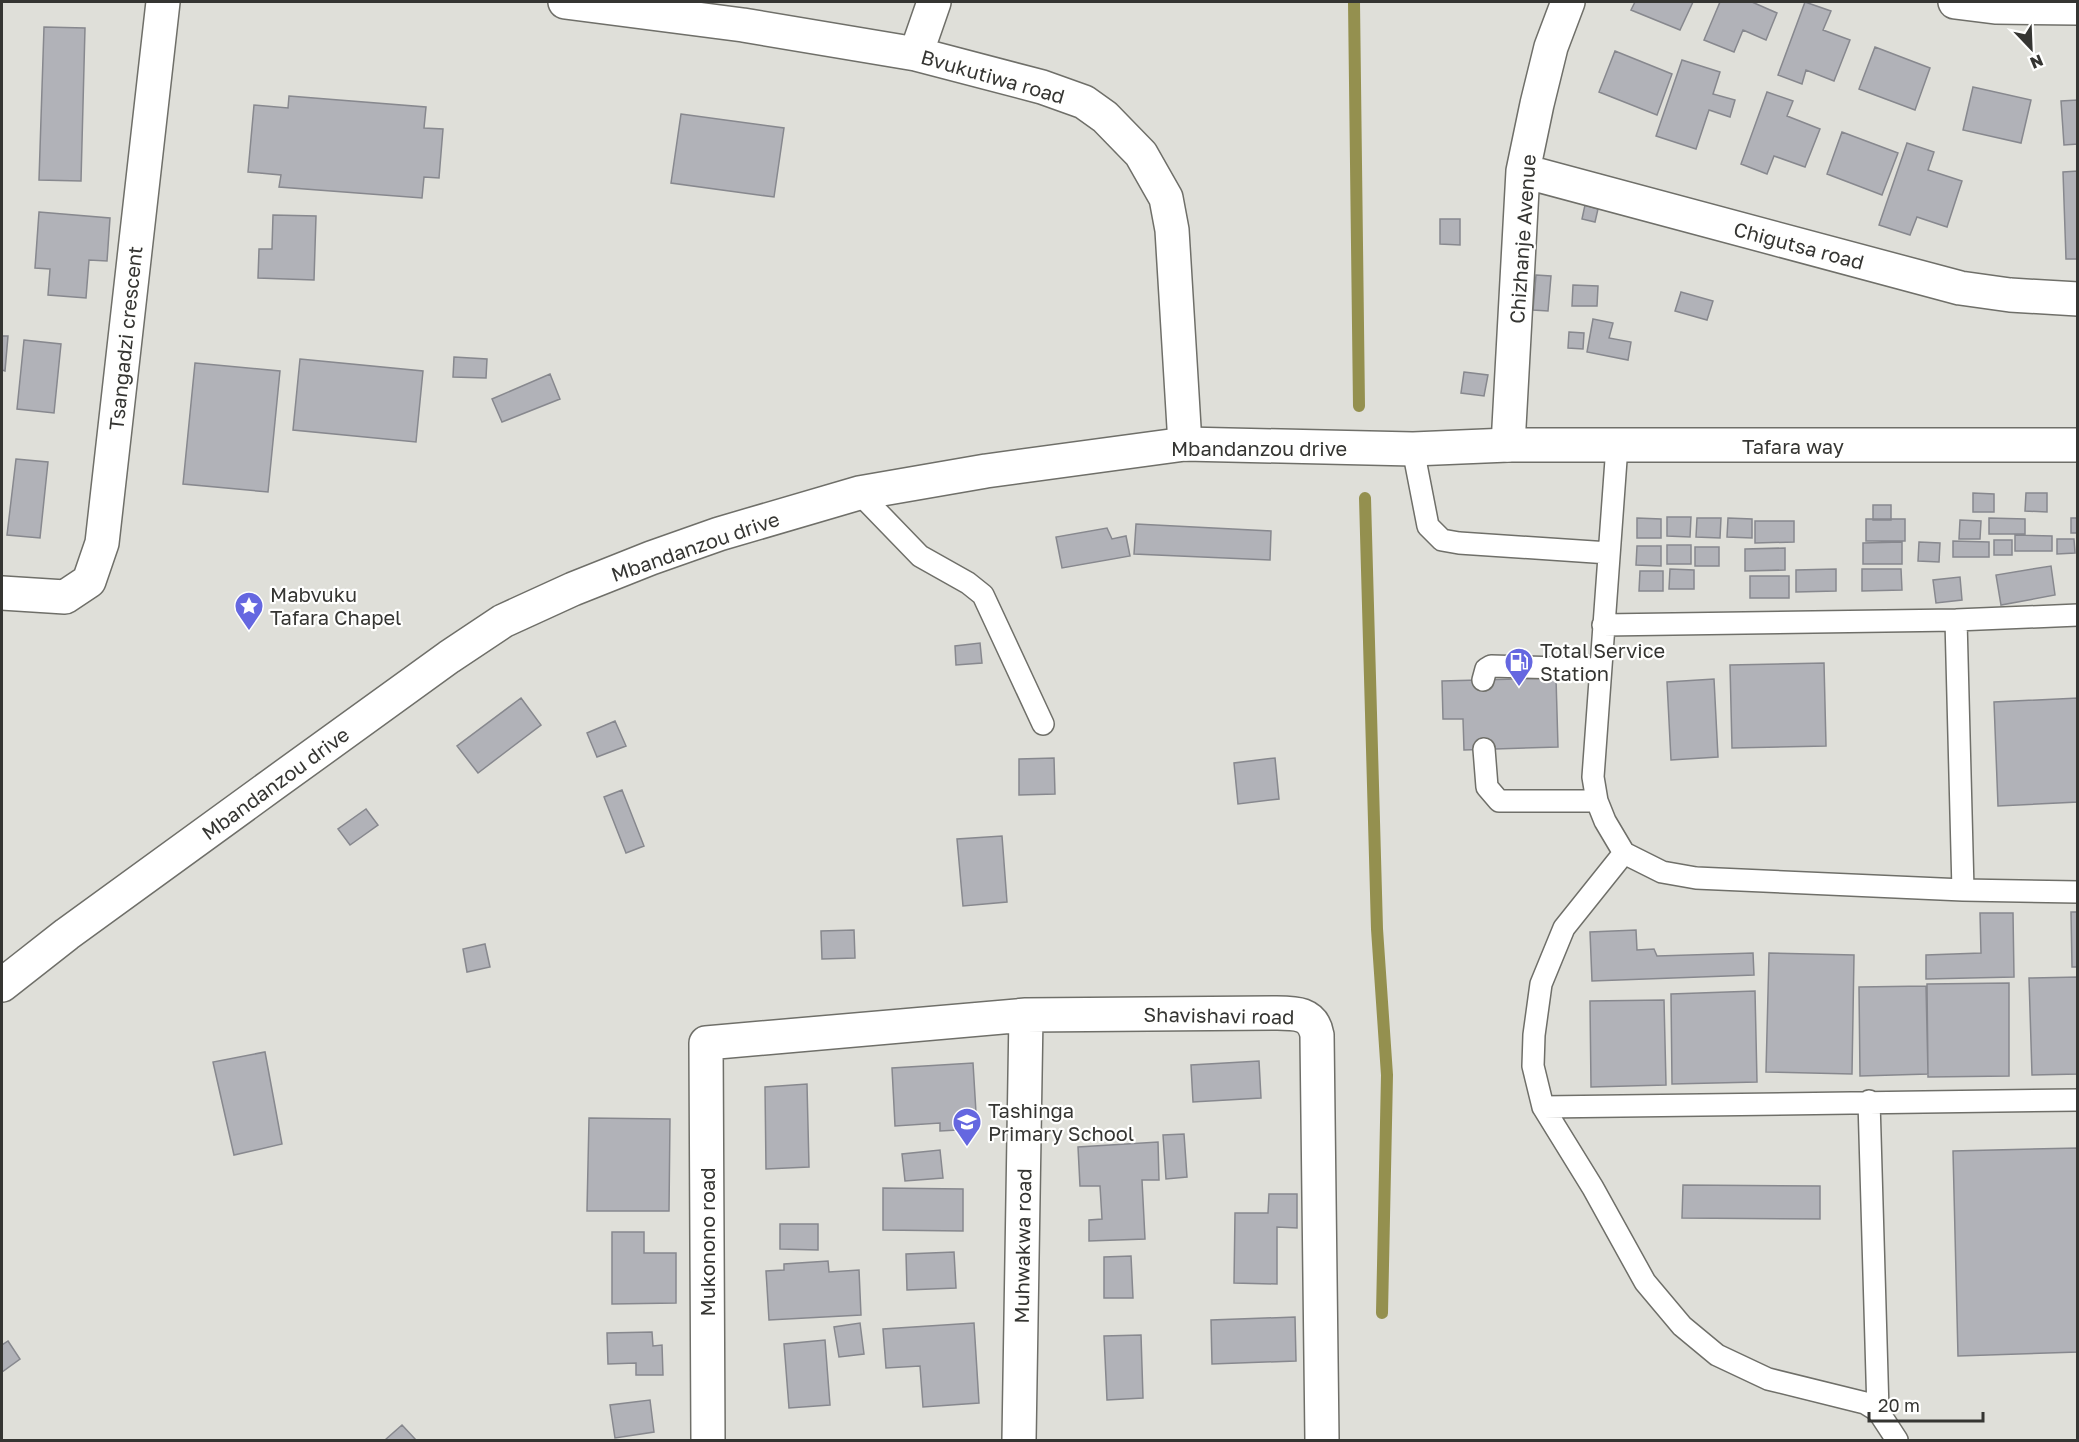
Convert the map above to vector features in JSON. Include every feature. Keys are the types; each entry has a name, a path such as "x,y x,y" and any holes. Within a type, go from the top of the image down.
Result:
{"street":[{"name":"Tsangadzi crescent","path":"2,593 65,597 89,581 102,543 163,2"},
{"name":"Bvukutiwa road","path":"566,2 743,25 916,54 1042,87 1084,102 1105,117 1141,154 1166,198 1172,230 1185,444"},
{"path":"916,54 934,2"},
{"name":"Chizhanje Avenue","path":"1508,445 1523,171 1551,48 1568,2"},
{"path":"1955,2 1995,8 2078,8"},
{"name":"Chigutsa road","path":"1523,171 1959,288 2078,299"},
{"name":"Mbandanzou drive","path":"2,985 66,934 449,657 503,621 573,588 651,558 719,534 859,494 986,471 1185,444 1413,449 1508,445"},
{"name":"Tafara way","path":"1508,445 2078,445"},
{"name":"Shavishavi road","path":"705,1043 1026,1014 1274,1012 1302,1016 1315,1024 1319,1065 1322,1440"},
{"name":"Muhwakwa road","path":"1019,1440 1026,1014"},
{"name":"Mukonono road","path":"705,1043 708,1440"}],"lane":[{"path":"1617,446 1593,777 1597,801 1605,821 1624,853 1662,872 1696,878 1963,890 2078,892"},
{"path":"1413,449 1428,526 1442,540 1609,553"},
{"path":"859,494 920,556 968,583 983,595 1043,724"},
{"path":"1603,625 1956,621 2078,615"},
{"path":"1956,621 1963,890"},
{"path":"1483,680 1486,669 1491,666 1600,669"},
{"path":"1484,749 1487,787 1499,801 1597,801"},
{"path":"1624,853 1564,928 1541,984 1534,1035 1533,1066 1544,1107 1593,1188 1645,1282 1682,1326 1717,1355 1768,1379 1865,1403 1878,1412 1897,1440"},
{"path":"1544,1107 2078,1100"},
{"path":"1869,1101 1878,1412"}],"building":[{"path":"1635,2 1693,2 1680,30 1631,10"},
{"path":"1720,2 1752,2 1777,13 1766,40 1743,30 1734,52 1704,40"},
{"path":"1805,2 1831,11 1823,30 1850,40 1834,81 1806,70 1802,84 1778,75"},
{"path":"44,27 85,28 81,181 39,180"},
{"path":"1875,47 1930,68 1915,110 1859,89"},
{"path":"1615,51 1672,74 1657,115 1599,92"},
{"path":"1682,60 1720,72 1713,94 1735,100 1730,117 1709,110 1696,149 1656,136"},
{"path":"1973,87 2031,100 2021,143 1963,130"},
{"path":"1767,92 1793,101 1787,116 1820,129 1805,167 1774,156 1767,174 1741,164"},
{"path":"289,96 426,107 424,128 443,129 439,178 424,177 422,198 279,187 281,175 248,172 254,105 288,108"},
{"path":"2078,100 2078,144 2064,145 2061,101"},
{"path":"681,114 784,128 774,197 671,183"},
{"path":"1842,132 1898,153 1882,195 1827,174"},
{"path":"1907,143 1934,152 1928,170 1962,181 1947,227 1917,217 1910,235 1879,225"},
{"path":"2078,171 2078,259 2066,259 2063,172"},
{"path":"1585,205 1598,209 1595,222 1582,219"},
{"path":"39,212 110,218 107,261 89,260 86,298 48,295 50,269 35,268"},
{"path":"273,215 316,216 314,280 258,278 259,249 272,249"},
{"path":"1440,219 1460,219 1460,245 1440,244"},
{"path":"1536,275 1551,276 1548,311 1533,310"},
{"path":"1573,285 1598,286 1597,306 1572,306"},
{"path":"1681,292 1713,301 1707,320 1675,311"},
{"path":"1593,319 1613,323 1609,338 1631,342 1628,360 1587,352"},
{"path":"1569,332 1584,333 1583,349 1568,348"},
{"path":"2,336 8,336 5,371 2,370"},
{"path":"24,340 61,344 54,413 17,409"},
{"path":"454,357 487,359 486,378 453,377"},
{"path":"300,359 423,371 416,442 293,430"},
{"path":"195,363 280,371 268,492 183,484"},
{"path":"1464,372 1488,375 1484,396 1461,393"},
{"path":"550,374 560,399 502,422 492,399"},
{"path":"16,459 48,462 40,538 7,535"},
{"path":"1973,493 1994,494 1994,512 1973,512"},
{"path":"2026,493 2047,493 2047,512 2025,511"},
{"path":"1873,505 1891,505 1891,520 1873,520"},
{"path":"1667,517 1691,517 1690,537 1667,536"},
{"path":"1637,518 1661,519 1661,538 1637,538"},
{"path":"1697,518 1721,518 1720,538 1696,537"},
{"path":"1728,518 1752,519 1752,538 1727,537"},
{"path":"1989,518 2025,519 2025,534 1989,534"},
{"path":"2071,518 2078,518 2078,533 2071,533"},
{"path":"1866,519 1905,519 1905,541 1866,541"},
{"path":"1960,520 1981,521 1980,539 1959,539"},
{"path":"1755,521 1794,521 1794,542 1755,543"},
{"path":"1136,524 1271,531 1270,560 1134,554"},
{"path":"1107,528 1112,539 1126,536 1130,556 1062,568 1056,537"},
{"path":"2015,535 2052,536 2052,551 2015,551"},
{"path":"2057,539 2074,539 2075,553 2057,554"},
{"path":"1994,540 2012,540 2012,555 1994,555"},
{"path":"1953,541 1989,542 1989,557 1953,557"},
{"path":"1902,542 1902,564 1863,564 1863,543"},
{"path":"1919,542 1940,543 1939,562 1918,561"},
{"path":"1667,545 1691,545 1691,564 1667,564"},
{"path":"1637,546 1661,546 1661,566 1636,565"},
{"path":"1695,547 1719,547 1719,566 1695,566"},
{"path":"1785,548 1785,570 1745,571 1745,549"},
{"path":"2051,566 2055,595 2001,605 1996,575"},
{"path":"1670,569 1694,570 1694,589 1669,589"},
{"path":"1836,569 1836,591 1796,592 1796,570"},
{"path":"1862,569 1901,569 1902,590 1862,591"},
{"path":"1640,571 1663,571 1663,591 1639,591"},
{"path":"1750,576 1789,576 1789,598 1750,598"},
{"path":"1960,577 1962,600 1936,603 1933,580"},
{"path":"980,643 982,663 956,665 955,646"},
{"path":"1824,663 1826,746 1732,748 1730,665"},
{"path":"1556,678 1558,747 1464,750 1463,719 1443,719 1442,681"},
{"path":"1714,679 1718,757 1671,760 1667,682"},
{"path":"521,698 541,725 478,773 457,746"},
{"path":"2078,698 2078,802 1998,806 1994,702"},
{"path":"615,721 626,746 597,757 587,733"},
{"path":"1054,758 1055,794 1019,795 1019,759"},
{"path":"1275,758 1279,799 1238,804 1234,763"},
{"path":"622,790 644,846 626,853 604,797"},
{"path":"366,809 378,825 350,845 338,829"},
{"path":"1002,836 1007,902 963,906 957,839"},
{"path":"2071,912 2078,912 2078,967 2072,967"},
{"path":"1980,913 2013,913 2014,977 1926,979 1926,955 1981,953"},
{"path":"854,930 855,958 822,959 821,931"},
{"path":"1636,930 1637,950 1654,949 1657,956 1753,953 1754,975 1592,981 1590,932"},
{"path":"485,944 490,967 467,972 463,949"},
{"path":"1769,953 1854,955 1852,1074 1766,1072"},
{"path":"2078,977 2078,1074 2032,1075 2029,978"},
{"path":"2009,983 2009,1076 1928,1077 1927,984"},
{"path":"1926,986 1928,1074 1860,1076 1859,987"},
{"path":"1755,991 1757,1082 1672,1084 1671,994"},
{"path":"1664,1000 1666,1085 1591,1087 1590,1001"},
{"path":"265,1052 282,1144 234,1155 213,1062"},
{"path":"1259,1061 1261,1098 1193,1102 1191,1065"},
{"path":"973,1063 977,1129 940,1131 940,1123 895,1126 892,1068"},
{"path":"807,1084 809,1167 766,1169 765,1087"},
{"path":"589,1118 670,1119 669,1211 587,1211"},
{"path":"1184,1134 1187,1177 1166,1179 1163,1135"},
{"path":"1158,1142 1159,1180 1142,1180 1145,1239 1089,1241 1089,1220 1102,1219 1100,1186 1080,1186 1078,1147"},
{"path":"2078,1148 2078,1352 1958,1356 1953,1151"},
{"path":"940,1150 943,1178 905,1181 902,1154"},
{"path":"1683,1185 1820,1186 1820,1219 1682,1218"},
{"path":"883,1188 963,1189 963,1231 883,1230"},
{"path":"1269,1194 1297,1194 1297,1228 1277,1227 1277,1284 1234,1283 1235,1213 1268,1213"},
{"path":"780,1224 818,1224 818,1250 780,1249"},
{"path":"612,1232 644,1232 644,1253 676,1253 676,1303 612,1304"},
{"path":"954,1252 956,1288 907,1290 906,1254"},
{"path":"1131,1256 1133,1298 1104,1298 1104,1257"},
{"path":"828,1261 829,1272 859,1270 861,1315 769,1320 766,1271 784,1270 784,1264"},
{"path":"1295,1317 1296,1361 1212,1364 1211,1320"},
{"path":"860,1323 864,1354 839,1357 834,1327"},
{"path":"974,1323 979,1403 923,1407 920,1366 886,1368 883,1329"},
{"path":"652,1332 653,1346 662,1345 663,1375 636,1375 636,1363 608,1364 607,1333"},
{"path":"1141,1335 1143,1398 1107,1400 1104,1336"},
{"path":"825,1340 830,1405 789,1408 784,1344"},
{"path":"8,1341 20,1359 2,1372 2,1345"},
{"path":"650,1400 654,1432 615,1438 610,1405"},
{"path":"402,1425 416,1440 385,1440"}],"waterway":[{"path":"1354,2 1359,406"},
{"path":"1365,498 1377,929 1387,1075 1382,1313"}],"place":[{"name":"Mabvuku Tafara Chapel","path":"249,632"},
{"name":"Total Service Station","path":"1519,688"},
{"name":"Tashinga Primary School","path":"967,1148"}]}
